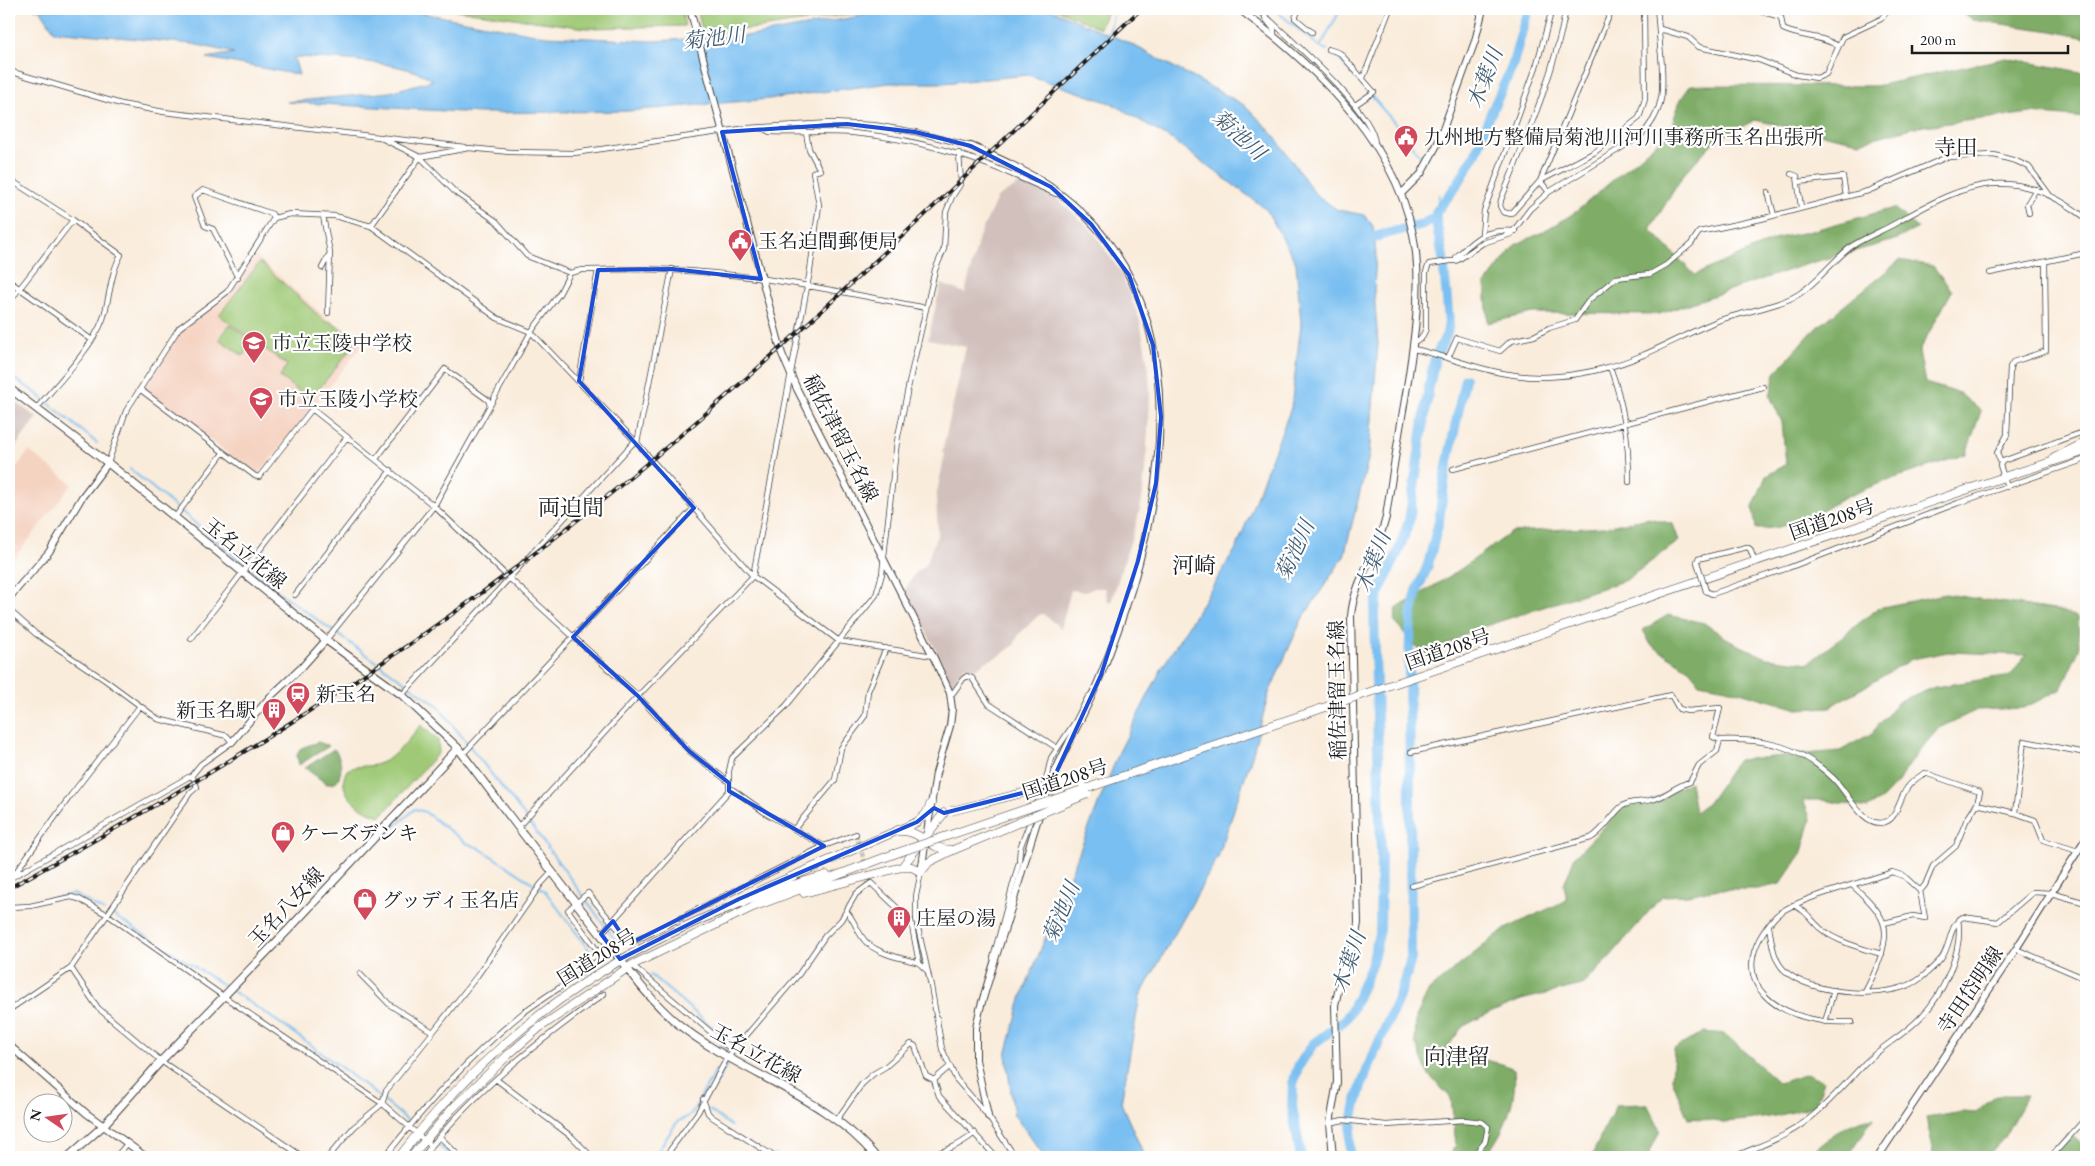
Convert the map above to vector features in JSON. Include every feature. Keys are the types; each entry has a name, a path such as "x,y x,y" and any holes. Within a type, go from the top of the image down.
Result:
{"highway":[{"name":"国道208号","path":"2043,464 2086,442"},
{"name":"国道208号","path":"411,1157 458,1102 540,1028 629,966 669,945 753,907 894,854 2004,477 2086,451"},
{"path":"721,909 917,822 926,814 931,803 936,809 948,812 1074,780 1081,781 1085,790"},
{"path":"736,916 823,887 902,867 912,867 921,872 930,862 953,850 1100,789 1116,780"},
{"path":"902,867 948,812"},
{"path":"895,831 908,830 938,848 953,850"},
{"name":"国道208号","path":"399,1157 416,1134 457,1089 501,1047 556,1002 620,959 721,909 784,886 864,865"}],"main road":[{"name":"稲佐津留玉名線","path":"690,9 782,354 790,374 950,693 952,709 950,726 936,773 921,872"},
{"name":"稲佐津留玉名線","path":"1238,9 1274,36 1335,94 1375,146 1402,193 1413,234 1417,289 1413,346 1383,530 1357,585 1352,600 1358,924 1353,946 1337,992 1335,1020 1337,1082 1330,1123 1333,1157"},
{"path":"1402,193 1421,174 1438,143 1475,41 1483,9"},
{"path":"971,146 1024,171 1051,187 1106,241 1129,275 1140,300 1153,345 1160,400 1160,457 1150,516 1126,601 1093,692 1052,779 980,1009 976,1042 979,1081 988,1116"},
{"name":"玉名立花線","path":"9,388 177,515 326,640 402,695 463,750"},
{"path":"9,598 49,552 82,496 108,463"},
{"path":"232,742 269,698 302,667 326,640"},
{"path":"463,750 518,827 576,903 620,959 629,966"},
{"name":"玉名八女線","path":"68,1157 103,1126 160,1061 463,750"},
{"name":"寺田岱明線","path":"1878,1157 2016,949 2086,838"},
{"name":"玉名立花線","path":"629,966 675,1022 701,1042 727,1058 805,1099 859,1139 876,1157"},
{"path":"9,1045 103,1126 146,1157"}],"street":[{"path":"1274,36 1274,30 1258,9 1354,105 1371,127 1375,146"},
{"path":"1300,9 1296,18 1312,32"},
{"path":"1363,78 1390,9"},
{"path":"1477,9 1481,16"},
{"path":"1482,234 1484,211 1536,68 1552,9"},
{"path":"1566,9 1562,34 1543,93 1501,200 1500,206 1503,212 1511,214 1540,181 1612,9"},
{"path":"1540,181 1594,152 1639,118 1646,99 1644,9"},
{"path":"1657,9 1663,88 1658,111 1650,127 1631,142 1549,192 1530,209 1515,230 1483,243 1454,261 1429,264 1426,272 1425,333 1413,346 1448,358 1508,374 1526,376 1583,372 1610,367 1648,354 1688,332 1798,295 1852,246 1947,196 1993,182 2008,182 2036,189 2050,195 2086,218"},
{"path":"1753,9 1781,17 1784,29 1795,34 1828,40 1838,46"},
{"path":"1660,29 1688,37 1699,47 1733,53 1797,75 1817,78 1826,74 1843,37 1881,19 1889,9"},
{"path":"1328,49 1340,53 1374,92 1354,105"},
{"path":"9,71 121,104 164,112 510,152 574,153 607,150 722,129 831,123 874,126 915,132 971,146"},
{"path":"761,128 770,132 876,136 917,142 959,153 995,166 1063,198"},
{"path":"518,827 638,696 753,576 807,286 819,205 813,172 820,170 809,149 806,133"},
{"path":"381,138 420,157 456,194 496,221 526,256 570,273 598,270 672,270 761,279 926,308"},
{"path":"371,226 420,157 469,148"},
{"path":"729,791 732,758 786,706 876,595 882,574 897,441 935,270 944,249 946,212 952,197 961,183 959,153"},
{"path":"1448,358 1456,338 1500,351 1511,341 1534,336 1549,328 1575,320 1589,300 1616,278 1650,274 1666,265 1691,244 1699,232 1774,216 1868,191 1947,157 1994,155 2029,167 2050,195"},
{"path":"1791,174 1798,176 1801,208"},
{"path":"1798,182 1843,177 1846,196"},
{"path":"9,179 73,220 121,255 114,273 103,319 92,340 36,409"},
{"path":"1540,181 1549,192"},
{"path":"2029,213 2027,204 2036,189"},
{"path":"238,278 213,228 205,226 194,197 203,190 220,194 272,214 274,218"},
{"path":"1768,192 1774,216"},
{"path":"108,463 126,411 179,328 227,292 238,278 274,218 290,214 342,216 371,226 497,318 531,332 580,381 636,442 753,576 839,641 933,656"},
{"path":"323,216 330,253 328,313"},
{"path":"9,302 73,220"},
{"path":"1454,261 1482,234 1515,230"},
{"path":"322,268 330,253"},
{"path":"1990,272 2086,253"},
{"path":"2007,486 1997,453 2007,435 2010,366 2013,362 2046,351 2045,262"},
{"path":"580,381 598,270"},
{"path":"402,695 636,442 672,270"},
{"path":"326,640 434,506 531,332 560,294 570,273"},
{"path":"9,281 92,340"},
{"path":"1610,367 1620,393 1626,424 1629,482"},
{"path":"376,459 445,370 488,400 490,406"},
{"path":"1452,468 1763,387"},
{"path":"141,390 223,453 259,477 312,409 434,506 509,578 638,696 689,751 729,782"},
{"path":"2001,463 2086,431"},
{"path":"191,640 347,437"},
{"path":"177,515 223,453"},
{"path":"1755,562 1750,549 1747,547 1698,559 1697,562 1706,591 1712,594 2086,459"},
{"path":"295,594 390,470"},
{"path":"463,750 473,743 694,508"},
{"path":"9,610 36,634 164,722 228,736 232,742 201,764 192,775 11,878"},
{"path":"794,830 835,780 841,748 865,716 868,692 886,648"},
{"path":"950,693 953,693 963,679 968,676 972,678 989,704 1057,748"},
{"path":"994,964 996,940 1019,862 1020,848 1057,748 1062,744 1088,697 1093,692"},
{"path":"1411,752 1671,695 1679,709 1688,711 1720,708 1713,737 1720,740 1766,741 1806,758 1833,778 1847,792 1864,818 1876,823 1890,820 1906,789 1925,773 1980,792 1977,804 1966,821 1956,846 1933,866 1925,885 1920,890"},
{"path":"11,878 71,795 140,706"},
{"path":"1412,886 1591,838 1600,832 1620,809 1628,803 1653,800 1671,789 1690,782 1700,765 1717,751 1720,740"},
{"path":"2015,813 2024,741 2086,753"},
{"path":"9,1010 71,968 190,793 197,787 192,775"},
{"path":"601,934 732,789 766,814 824,846"},
{"path":"1977,804 2035,820 2043,840 2078,852"},
{"path":"386,1157 443,1087 490,1041 549,993 590,968 602,957 568,910 588,893 613,921 624,938 633,942 824,846 856,834"},
{"path":"328,1157 354,1126 382,1104 386,1091 477,976 541,884 553,871"},
{"path":"921,872 916,919 942,1049 956,1079 988,1116 1015,1157"},
{"path":"1852,1022 1825,1022 1775,1006 1757,986 1752,960 1758,940 1776,916 1793,905 1892,872 1904,876 1920,890 1925,918 1913,916 1884,923"},
{"path":"666,1157 698,1112 703,1099 727,1058 776,1002 846,911 856,894 871,883 911,920 919,963"},
{"path":"1853,886 1871,904 1884,923 1882,954 1865,992"},
{"path":"1769,927 1776,960 1783,969 1802,982 1834,990 1865,992 1901,988 1920,978 1941,959 1951,940 1954,925 1958,920 1969,918 1998,922 2033,892 2051,893 2086,903"},
{"path":"9,907 30,906 70,898 79,899 108,915 382,1104 431,1146"},
{"path":"1793,905 1805,911 1820,928 1832,936 1882,954"},
{"path":"846,911 854,918 867,943 888,954 919,963 926,970"},
{"path":"1734,1157 1786,1134 1819,1111 1842,1090 1865,1063 1921,1017 1934,1000 1951,968 1956,953 1958,920"},
{"path":"2016,949 2086,979"},
{"path":"629,966 733,1051"},
{"path":"71,968 98,1008 160,1061 302,1157"},
{"path":"360,974 390,1005 433,1032"},
{"path":"1825,1022 1834,990"},
{"path":"423,1157 431,1146 497,1080 545,1037 604,994"},
{"path":"836,1121 862,1084 911,1044 915,1046 926,1076 934,1080"},
{"path":"934,1080 949,1067"},
{"path":"497,1080 572,1137 592,1157"},
{"path":"934,1080 939,1096 996,1157"},
{"path":"703,1099 712,1117 775,1157"},
{"path":"2051,1157 2086,1118"},
{"path":"1330,1123 1343,1120 1386,1125 1464,1120 1482,1122 1488,1128 1485,1142 1473,1157"},
{"path":"921,1157 945,1153 959,1146 975,1133"},
{"path":"440,1137 460,1157"},
{"path":"116,1157 127,1144"}],"highlighted area":[{"path":"847,124 915,132 971,146 1051,187 1091,224 1129,275 1153,345 1161,417 1156,483 1138,561 1101,675 1050,786 944,813 934,808 917,822 739,899 620,959 601,934 613,921 624,938 633,942 824,846 729,791 729,783 689,751 638,696 573,637 694,508 579,381 598,270 672,269 761,279 722,132"}],"shaded area":[{"path":"1028,184 1059,200 1091,229 1121,273 1140,321 1149,371 1150,396 1142,501 1111,602 1108,602 1105,588 1094,588 1086,592 1071,590 1061,628 1043,614 1039,615 1019,634 1014,645 1001,655 985,662 976,669 965,666 951,686 943,664 905,590 915,573 925,566 938,533 936,497 945,454 942,453 966,347 928,339 941,284 965,293 979,237 997,198 1018,185"},
{"name":"市立玉陵中学校","path":"256,256 324,316 352,333 365,330 369,337 258,475 144,390 184,325 228,297"},
{"path":"9,397 37,418 9,455"},
{"path":"29,451 72,484 9,565 9,477"}],"green space":[{"path":"449,9 681,9 685,26 586,28"},
{"path":"697,9 869,9 858,13 760,28 703,33"},
{"path":"1056,9 1108,9 1100,28"},
{"path":"1959,9 2086,9 2086,38 2052,31 1973,20"},
{"path":"2006,58 2086,73 2086,118 2031,113 1916,127 1859,142 1755,120 1715,140 1684,174 1650,229 1695,275 1778,238 1894,208 1918,228 1895,240 1804,265 1659,314 1532,313 1488,323 1485,284 1515,245 1549,229 1577,211 1670,131 1680,100 1691,85 1876,86"},
{"path":"1900,260 1933,266 1952,291 1919,351 1925,383 1959,393 1981,411 1966,454 1871,487 1796,522 1783,526 1756,529 1753,507 1766,476 1786,464 1782,422 1770,396 1775,373 1812,332"},
{"path":"260,262 327,323 329,321 358,340 310,400 280,377 287,365 219,315"},
{"path":"230,325 253,342 243,356 219,339"},
{"path":"1649,518 1673,524 1679,541 1626,580 1473,630 1427,655 1415,646 1394,621 1396,609 1458,571 1512,532 1604,527"},
{"path":"1945,594 2055,610 2078,617 2079,650 2061,689 2024,708 1977,710 1939,728 1919,751 1897,783 1882,799 1868,808 1822,800 1803,800 1811,820 1801,855 1780,884 1757,889 1719,889 1688,895 1662,896 1603,965 1582,985 1521,1000 1462,1027 1445,1051 1502,1064 1514,1069 1514,1092 1508,1116 1498,1138 1484,1157 1447,1157 1456,1145 1451,1098 1428,1074 1415,1042 1416,1017 1429,990 1503,930 1567,900 1564,885 1575,856 1628,803 1653,800 1690,782 1695,812 1707,804 1738,760 1840,751 1872,733 1899,701 1935,687 2011,675 2026,655 1948,652 1912,659 1830,707 1798,709 1726,688 1699,683 1690,670 1651,645 1643,630 1668,615 1704,623 1732,642 1767,658 1809,663 1878,608"},
{"path":"421,725 438,740 439,752 381,816 358,806 347,794 344,786 347,770 374,765 384,761 401,748"},
{"path":"318,742 329,746 299,765 297,755 301,748"},
{"path":"334,749 339,757 340,775 335,783 327,784 305,768"},
{"path":"1704,1032 1725,1034 1779,1083 1808,1074 1824,1081 1815,1105 1781,1115 1746,1120 1723,1122 1688,1119 1672,1079 1674,1049"},
{"path":"1996,1095 2027,1095 2003,1139 1986,1157 1932,1157 1933,1148 1926,1118 1963,1112 1976,1113"},
{"path":"1647,1104 1660,1130 1648,1157 1591,1157 1616,1105"},
{"path":"1873,1118 1848,1157 1808,1157 1811,1152 1840,1130 1854,1123"},
{"path":"2068,1133 2086,1149 2085,1157 2046,1157"}],"water":[{"name":"菊池川","path":"40,9 401,9 545,36 653,41 756,35 860,16 876,9 1050,9 1131,44 1246,106 1273,134 1316,195 1338,210 1364,215 1373,226 1376,254 1374,291 1378,344 1369,456 1344,556 1301,621 1269,693 1252,756 1218,857 1140,996 1121,1103 1145,1157 1045,1157 1014,1115 1006,1055 1021,999 1119,752 1162,668 1237,547 1291,408 1301,324 1296,263 1266,209 1174,141 1113,104 1028,75 943,83 889,83 769,99 628,111 480,113 287,102 390,92 433,80 420,73 386,64 294,57 299,75 207,58 234,53 193,44 54,31"}],"waterway":[{"path":"1108,35 1115,9"},
{"path":"1274,9 1320,47 1327,50"},
{"path":"1320,47 1341,9"},
{"name":"木葉川","path":"1301,1157 1292,1106 1293,1084 1298,1067 1313,1044 1345,1020 1352,1009 1371,967 1380,930 1381,852 1374,616 1378,594 1399,550 1409,521 1429,386 1435,358 1447,334 1449,322 1443,257 1436,212 1457,185 1476,153 1490,115 1512,67 1528,9"},
{"path":"1334,53 1393,121 1424,161"},
{"name":"木葉川","path":"1435,217 1439,195"},
{"path":"1363,240 1423,224 1435,217"},
{"path":"9,375 36,393 97,443"},
{"path":"1350,1157 1351,1131 1363,1080 1404,983 1411,958 1409,660 1411,616 1417,591 1428,565 1439,521 1445,476 1465,379"},
{"path":"130,469 277,591 437,705 527,819 618,944"},
{"path":"381,839 415,809 425,812 466,843 479,848 545,891 590,951 593,959"},
{"path":"46,899 74,894 104,911"},
{"path":"111,914 263,1011 372,1091 407,1120"},
{"path":"651,975 719,1033"},
{"path":"721,1044 728,1050"},
{"path":"714,1087 728,1063"},
{"path":"654,1157 677,1122 691,1115 716,1070"},
{"path":"709,1110 731,1126"},
{"path":"437,1144 452,1157"},
{"path":"775,1154 779,1157"}],"tunnel":[{"path":"856,834 871,883"}],"railway":[{"path":"9,888 160,802 308,712 452,615 522,563 662,451 733,390 871,266 1141,9"}],"place":[{"name":"九州地方整備局菊池川河川事務所玉名出張所","path":"1406,158"},
{"name":"玉名迫間郵便局","path":"740,262"},
{"name":"市立玉陵中学校","path":"254,364"},
{"name":"市立玉陵小学校","path":"261,420"},
{"name":"新玉名","path":"298,715"},
{"name":"新玉名駅","path":"274,731"},
{"name":"ケーズデンキ","path":"283,854"},
{"name":"グッディ玉名店","path":"365,921"},
{"name":"庄屋の湯","path":"899,939"}],"district":[{"name":"寺田","path":"1956,147"},
{"name":"両迫間","path":"571,507"},
{"name":"河崎","path":"1194,565"},
{"name":"向津留","path":"1457,1056"}]}
